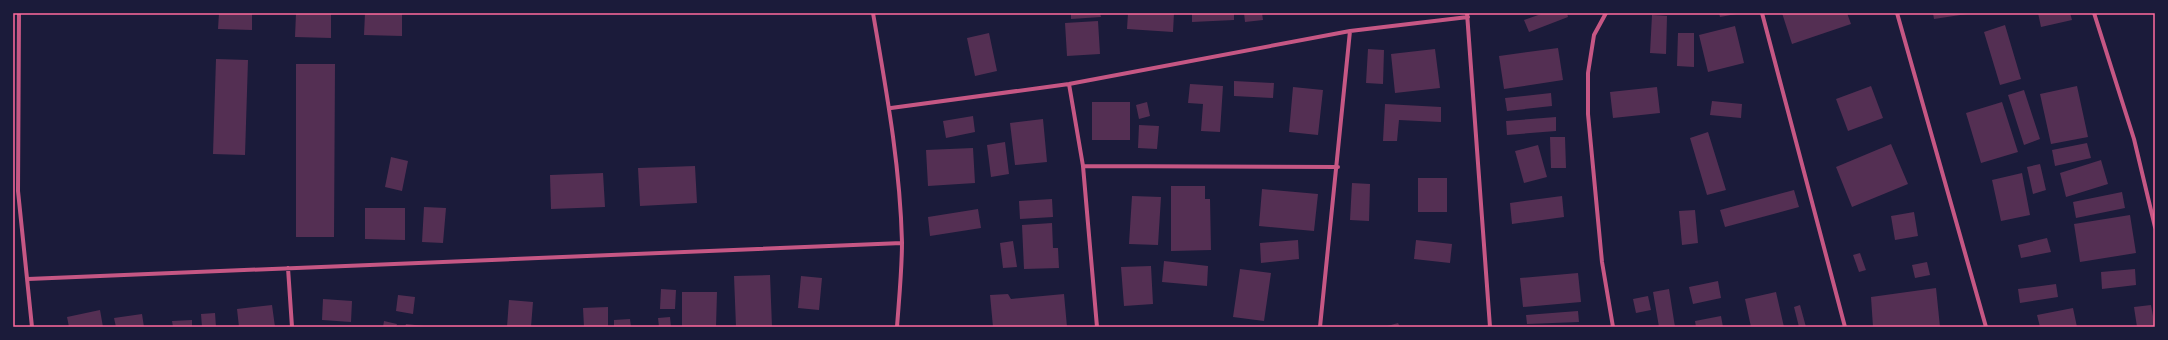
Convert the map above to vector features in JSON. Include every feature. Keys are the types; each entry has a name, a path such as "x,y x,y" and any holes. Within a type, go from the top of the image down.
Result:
{"street":[{"path":"19,13 15,192 28,279 32,327"},
{"path":"873,13 891,108 900,190 902,243 897,327"},
{"path":"1606,13 1594,35 1588,73 1588,114 1602,262 1613,327"},
{"path":"1762,13 1845,327"},
{"path":"1897,13 1986,327"},
{"path":"2094,13 2134,139 2155,227"},
{"path":"891,108 1069,84 1350,32 1467,15 1490,327"},
{"path":"1320,327 1338,167 1350,32"},
{"path":"1069,84 1083,166 1097,327"},
{"path":"1083,166 1338,167"},
{"path":"28,279 902,243"},
{"path":"288,268 292,327"}],"building":[{"path":"219,13 252,13 252,30 218,29"},
{"path":"296,13 331,13 331,38 295,37"},
{"path":"365,13 402,13 402,36 364,35"},
{"path":"1071,13 1100,13 1101,17 1071,19"},
{"path":"1128,13 1174,13 1173,32 1127,29"},
{"path":"1192,13 1234,13 1234,20 1192,22"},
{"path":"1244,13 1262,13 1263,20 1245,22"},
{"path":"1544,13 1567,13 1568,17 1529,32 1524,20"},
{"path":"1719,13 1736,13 1736,14 1720,17"},
{"path":"1782,13 1847,13 1851,24 1792,44"},
{"path":"1933,13 1967,13 1967,14 1934,19"},
{"path":"2038,13 2070,13 2072,20 2041,27"},
{"path":"1652,15 1667,16 1666,54 1650,53"},
{"path":"1098,21 1100,54 1067,56 1065,23"},
{"path":"2005,25 2021,79 2000,85 1984,32"},
{"path":"1735,26 1744,63 1708,72 1699,35"},
{"path":"989,33 997,71 975,76 967,38"},
{"path":"1678,33 1694,33 1694,67 1677,66"},
{"path":"1558,48 1563,80 1504,89 1499,56"},
{"path":"1368,49 1384,50 1383,84 1366,83"},
{"path":"1435,49 1440,88 1395,93 1391,54"},
{"path":"216,59 248,60 245,155 213,154"},
{"path":"296,64 335,64 334,237 296,237"},
{"path":"1234,81 1274,83 1273,98 1234,96"},
{"path":"1190,84 1223,86 1220,132 1201,131 1203,104 1188,103"},
{"path":"1871,86 1883,118 1848,131 1836,99"},
{"path":"2077,86 2088,137 2051,144 2040,94"},
{"path":"1293,87 1323,90 1318,135 1289,132"},
{"path":"1657,87 1660,113 1613,118 1610,92"},
{"path":"2024,90 2040,139 2024,145 2008,95"},
{"path":"1551,93 1552,106 1507,111 1505,98"},
{"path":"1712,101 1742,104 1741,118 1710,115"},
{"path":"1092,102 1130,102 1130,140 1092,140"},
{"path":"1147,102 1150,116 1139,119 1136,105"},
{"path":"2002,102 2018,152 1981,163 1966,113"},
{"path":"1385,104 1441,107 1441,122 1399,120 1397,141 1383,141"},
{"path":"973,116 975,132 946,138 943,121"},
{"path":"1556,117 1556,131 1507,135 1506,121"},
{"path":"1043,119 1047,162 1015,165 1010,123"},
{"path":"1139,125 1159,126 1157,149 1138,148"},
{"path":"1708,132 1726,190 1707,195 1690,138"},
{"path":"1550,137 1565,137 1566,168 1551,168"},
{"path":"1005,142 1009,174 991,177 987,145"},
{"path":"2087,143 2091,158 2055,166 2052,150"},
{"path":"1891,144 1908,184 1852,207 1836,167"},
{"path":"1538,145 1547,177 1524,183 1515,151"},
{"path":"973,148 975,183 928,186 926,150"},
{"path":"391,157 408,161 402,191 385,187"},
{"path":"2101,160 2108,184 2066,197 2060,173"},
{"path":"2040,164 2046,190 2033,194 2027,167"},
{"path":"695,166 697,203 640,206 638,168"},
{"path":"603,173 605,207 551,209 550,175"},
{"path":"2022,173 2030,215 2001,221 1992,180"},
{"path":"1418,178 1447,178 1447,212 1418,212"},
{"path":"1352,183 1370,184 1369,221 1350,220"},
{"path":"1171,186 1205,186 1205,199 1210,199 1211,250 1171,251"},
{"path":"1262,189 1318,194 1314,231 1259,226"},
{"path":"1794,190 1799,207 1725,227 1720,210"},
{"path":"2122,192 2125,208 2076,218 2073,202"},
{"path":"1132,196 1161,197 1158,245 1129,244"},
{"path":"1562,196 1564,217 1512,224 1510,203"},
{"path":"1052,199 1053,217 1020,219 1019,201"},
{"path":"424,207 446,208 443,243 422,242"},
{"path":"365,208 405,208 405,240 365,239"},
{"path":"978,209 981,228 930,236 928,217"},
{"path":"1695,210 1698,243 1682,245 1679,211"},
{"path":"1914,212 1918,236 1895,240 1891,216"},
{"path":"2130,215 2136,253 2080,262 2074,224"},
{"path":"1052,223 1053,248 1058,248 1059,268 1024,269 1022,225"},
{"path":"2047,238 2051,252 2021,258 2018,245"},
{"path":"1298,240 1299,259 1261,263 1260,243"},
{"path":"1416,240 1452,244 1450,263 1414,259"},
{"path":"1013,241 1017,267 1003,268 1000,243"},
{"path":"1860,253 1866,270 1859,272 1853,255"},
{"path":"1164,261 1208,266 1207,286 1162,282"},
{"path":"1927,262 1930,275 1915,278 1912,265"},
{"path":"1151,266 1153,304 1124,306 1121,267"},
{"path":"1240,269 1271,273 1264,321 1233,317"},
{"path":"2135,269 2136,285 2102,289 2101,272"},
{"path":"1578,273 1581,302 1523,307 1520,278"},
{"path":"770,275 772,327 736,327 734,276"},
{"path":"801,276 822,278 819,310 798,308"},
{"path":"1718,281 1721,298 1693,304 1689,287"},
{"path":"2056,284 2058,297 2020,303 2018,289"},
{"path":"1936,288 1940,327 1873,327 1871,297"},
{"path":"661,289 676,290 675,309 660,309"},
{"path":"1669,289 1675,327 1659,327 1653,292"},
{"path":"682,292 717,292 716,327 682,327"},
{"path":"1776,292 1784,327 1751,327 1745,299"},
{"path":"1008,294 1011,299 1064,294 1067,327 993,327 990,295"},
{"path":"398,295 415,297 413,314 396,311"},
{"path":"1648,296 1651,310 1636,313 1633,299"},
{"path":"323,299 352,301 351,322 322,320"},
{"path":"509,300 533,302 531,327 507,327"},
{"path":"272,305 275,327 239,327 237,309"},
{"path":"1800,305 1806,327 1799,327 1794,307"},
{"path":"2151,305 2155,327 2137,327 2134,307"},
{"path":"608,307 608,327 584,327 583,308"},
{"path":"2073,308 2077,327 2040,327 2037,315"},
{"path":"100,310 103,327 69,327 67,317"},
{"path":"1578,311 1579,322 1527,324 1526,315"},
{"path":"215,313 216,327 202,327 201,314"},
{"path":"142,314 144,327 116,327 114,318"},
{"path":"1721,316 1723,327 1696,327 1695,321"},
{"path":"670,317 671,327 659,327 658,318"},
{"path":"630,319 631,327 614,327 614,320"},
{"path":"192,320 192,327 173,327 172,321"},
{"path":"384,321 397,324 396,327 383,327"},
{"path":"1398,323 1400,327 1384,327"},
{"path":"406,324 424,326 424,327 405,327"}]}
